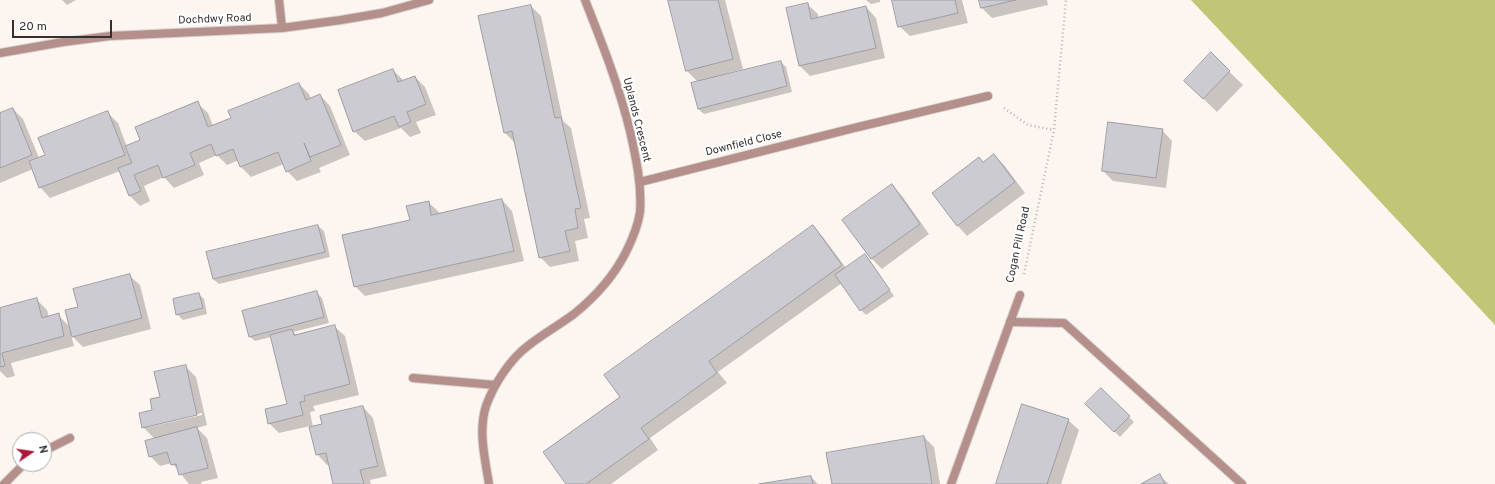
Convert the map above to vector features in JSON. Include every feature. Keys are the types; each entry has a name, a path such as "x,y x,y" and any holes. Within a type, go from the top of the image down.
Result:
{"street":[{"path":"279,0 282,28"},
{"name":"Dochdwy Road","path":"0,53 63,42 110,36 282,28 382,13 429,0"},
{"name":"Uplands Crescent","path":"489,484 482,432 486,407 495,385 512,363 528,346 574,313 597,292 618,268 632,241 640,213 640,182 635,150 625,110 605,51 585,0"},
{"name":"Downfield Close","path":"640,182 988,96"},
{"name":"Cogan Pill Road","path":"951,484 1020,294"},
{"path":"1010,322 1064,323 1242,484"},
{"path":"412,378 495,385"},
{"path":"52,447 70,438"},
{"path":"4,484 16,472"}],"path":[{"name":"Cogan Pill Road","path":"1020,294 1054,130 1066,0"},
{"path":"988,96 1028,126 1054,130"}],"green space":[{"path":"1191,0 1495,0 1495,325 1321,138"}],"building":[{"path":"668,0 718,0 733,59 686,71"},
{"path":"892,0 955,0 958,13 898,27"},
{"path":"979,0 1016,0 981,8"},
{"path":"808,3 811,19 866,6 876,48 799,66 786,8"},
{"path":"531,5 555,118 561,117 581,208 575,209 578,228 565,231 570,251 539,258 512,131 504,133 478,16"},
{"path":"1211,52 1230,71 1203,99 1184,81"},
{"path":"781,61 787,86 698,109 691,83"},
{"path":"393,69 398,82 415,76 426,104 407,112 411,122 399,127 394,116 353,132 338,90"},
{"path":"299,83 306,100 320,94 341,145 310,157 304,143 311,161 286,172 278,152 240,167 233,149 216,156 211,144 190,153 195,165 163,178 158,165 134,175 141,191 129,196 118,168 132,163 125,146 140,140 135,127 198,101 208,127 231,118 228,111"},
{"path":"13,108 32,155 0,168 0,113"},
{"path":"108,111 125,155 39,188 29,161 45,155 38,138"},
{"path":"1108,122 1163,129 1156,178 1102,171"},
{"path":"994,154 1015,182 957,226 932,193 979,157 983,162"},
{"path":"892,184 920,224 871,259 842,220"},
{"path":"502,199 514,251 354,287 342,235 410,220 406,206 429,201 431,215"},
{"path":"318,225 325,252 213,279 206,252"},
{"path":"813,225 842,265 709,361 717,373 641,428 649,439 586,484 566,484 543,452 620,397 604,375"},
{"path":"865,254 890,290 860,311 835,275"},
{"path":"130,274 142,318 72,337 65,310 78,307 73,289"},
{"path":"317,291 324,317 249,337 242,311"},
{"path":"199,293 203,308 176,315 173,299"},
{"path":"37,298 42,318 59,313 64,336 2,353 5,366 0,367 0,308"},
{"path":"335,325 350,384 304,396 305,401 300,402 303,415 268,424 265,409 287,404 270,335 292,329 294,335"},
{"path":"186,365 197,415 142,428 139,413 152,410 150,399 160,397 154,372"},
{"path":"1101,388 1130,416 1114,432 1085,404"},
{"path":"1022,404 1069,419 1047,484 996,484"},
{"path":"363,406 378,466 360,470 364,484 333,484 326,453 316,455 309,427 322,424 320,416"},
{"path":"197,427 208,468 179,475 176,464 171,465 167,452 149,457 145,441"},
{"path":"924,436 932,484 832,484 826,453"},
{"path":"1160,474 1165,484 1141,484"},
{"path":"811,476 813,484 759,484"}]}
